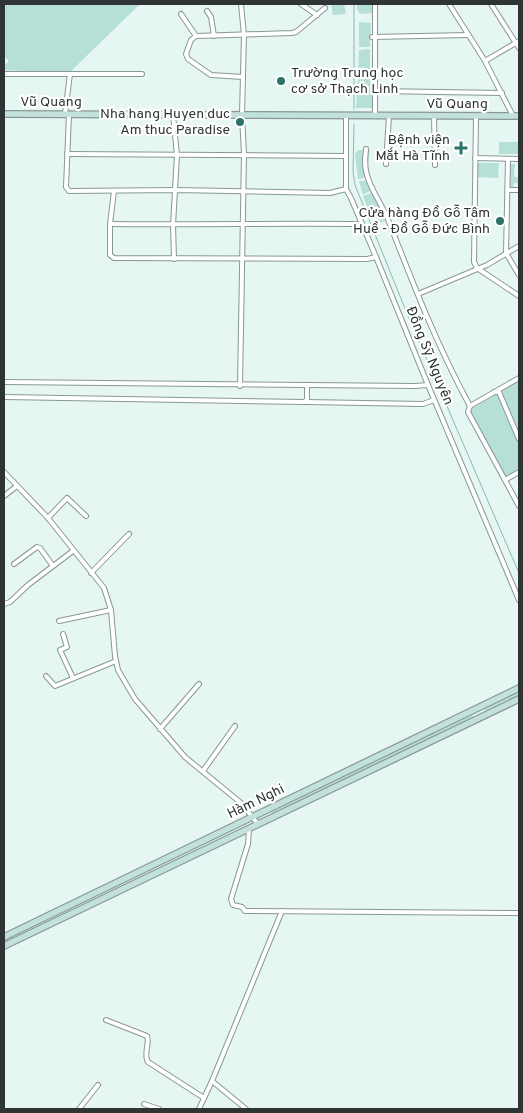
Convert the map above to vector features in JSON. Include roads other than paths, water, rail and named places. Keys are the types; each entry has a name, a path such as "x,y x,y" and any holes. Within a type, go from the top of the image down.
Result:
{"main road":[{"name":"Vũ Quang","path":"4,114 516,116"},
{"name":"Hàm Nghi","path":"4,937 519,688"},
{"name":"Hàm Nghi","path":"4,946 519,699"}],"street":[{"path":"240,386 244,190 242,115 244,35 241,4"},
{"path":"301,4 317,15"},
{"path":"375,4 375,116"},
{"path":"449,4 485,61 516,116"},
{"path":"491,4 518,42 519,48"},
{"path":"243,77 211,75 188,59 186,54 191,40 196,36 296,32 325,8"},
{"path":"207,11 211,16 214,36"},
{"path":"181,14 196,36"},
{"path":"374,36 468,35"},
{"path":"485,61 518,42"},
{"path":"4,74 142,74"},
{"path":"70,74 67,114 66,187 68,190 330,192 346,189"},
{"path":"376,91 502,93"},
{"path":"172,115 177,155 173,225 174,259"},
{"name":"Đồng Sỹ Nguyên","path":"346,116 346,189 519,600"},
{"path":"386,164 389,116"},
{"path":"434,116 435,165"},
{"path":"476,116 474,262 477,268 519,296"},
{"path":"366,149 365,162 368,177 386,214 433,329 470,408 468,410 470,417 519,506"},
{"path":"67,154 346,156"},
{"path":"475,158 519,159"},
{"path":"508,159 506,253 519,275"},
{"path":"508,190 519,190"},
{"path":"114,191 110,224 110,255 114,258 367,259 376,257"},
{"path":"110,224 362,224"},
{"path":"418,294 486,264 519,246"},
{"path":"470,408 519,378"},
{"path":"4,382 240,386 428,385"},
{"path":"304,402 307,401 306,386"},
{"path":"494,392 499,392 519,438"},
{"path":"4,397 423,404 434,400"},
{"path":"514,428 519,425"},
{"path":"4,472 48,518 104,588 111,610 118,670 135,699 185,757 241,803 258,824"},
{"path":"505,480 519,472"},
{"path":"4,496 17,486"},
{"path":"48,518 67,498 86,516"},
{"path":"91,573 129,534"},
{"path":"14,564 37,547 40,548 53,566"},
{"path":"4,604 10,602 28,585 73,551"},
{"path":"60,621 111,610"},
{"path":"63,634 67,647 60,650 73,678"},
{"path":"46,676 55,686 116,661"},
{"path":"160,729 199,684"},
{"path":"203,771 235,726"},
{"path":"249,829 248,844 231,897 232,903 242,907 245,911 519,913"},
{"path":"199,1109 282,911"},
{"path":"106,1020 147,1036 146,1057 148,1062 204,1098"},
{"path":"212,1081 246,1109"},
{"path":"80,1109 98,1085"},
{"path":"144,1104 159,1109"}],"waterway":[{"path":"354,4 354,109"},
{"path":"354,124 353,172 355,185 408,316 519,573"}],"place":[{"name":"Trường Trung học cơ sở Thạch Linh","path":"281,81"},
{"name":"Nha hang Huyen duc Am thuc Paradise","path":"240,122"},
{"name":"Bệnh viện Mắt Hà Tĩnh","path":"461,148"},
{"name":"Cửa hàng Đồ Gỗ Tâm Huề - Đồ Gỗ Đức Bình","path":"500,221"}]}
